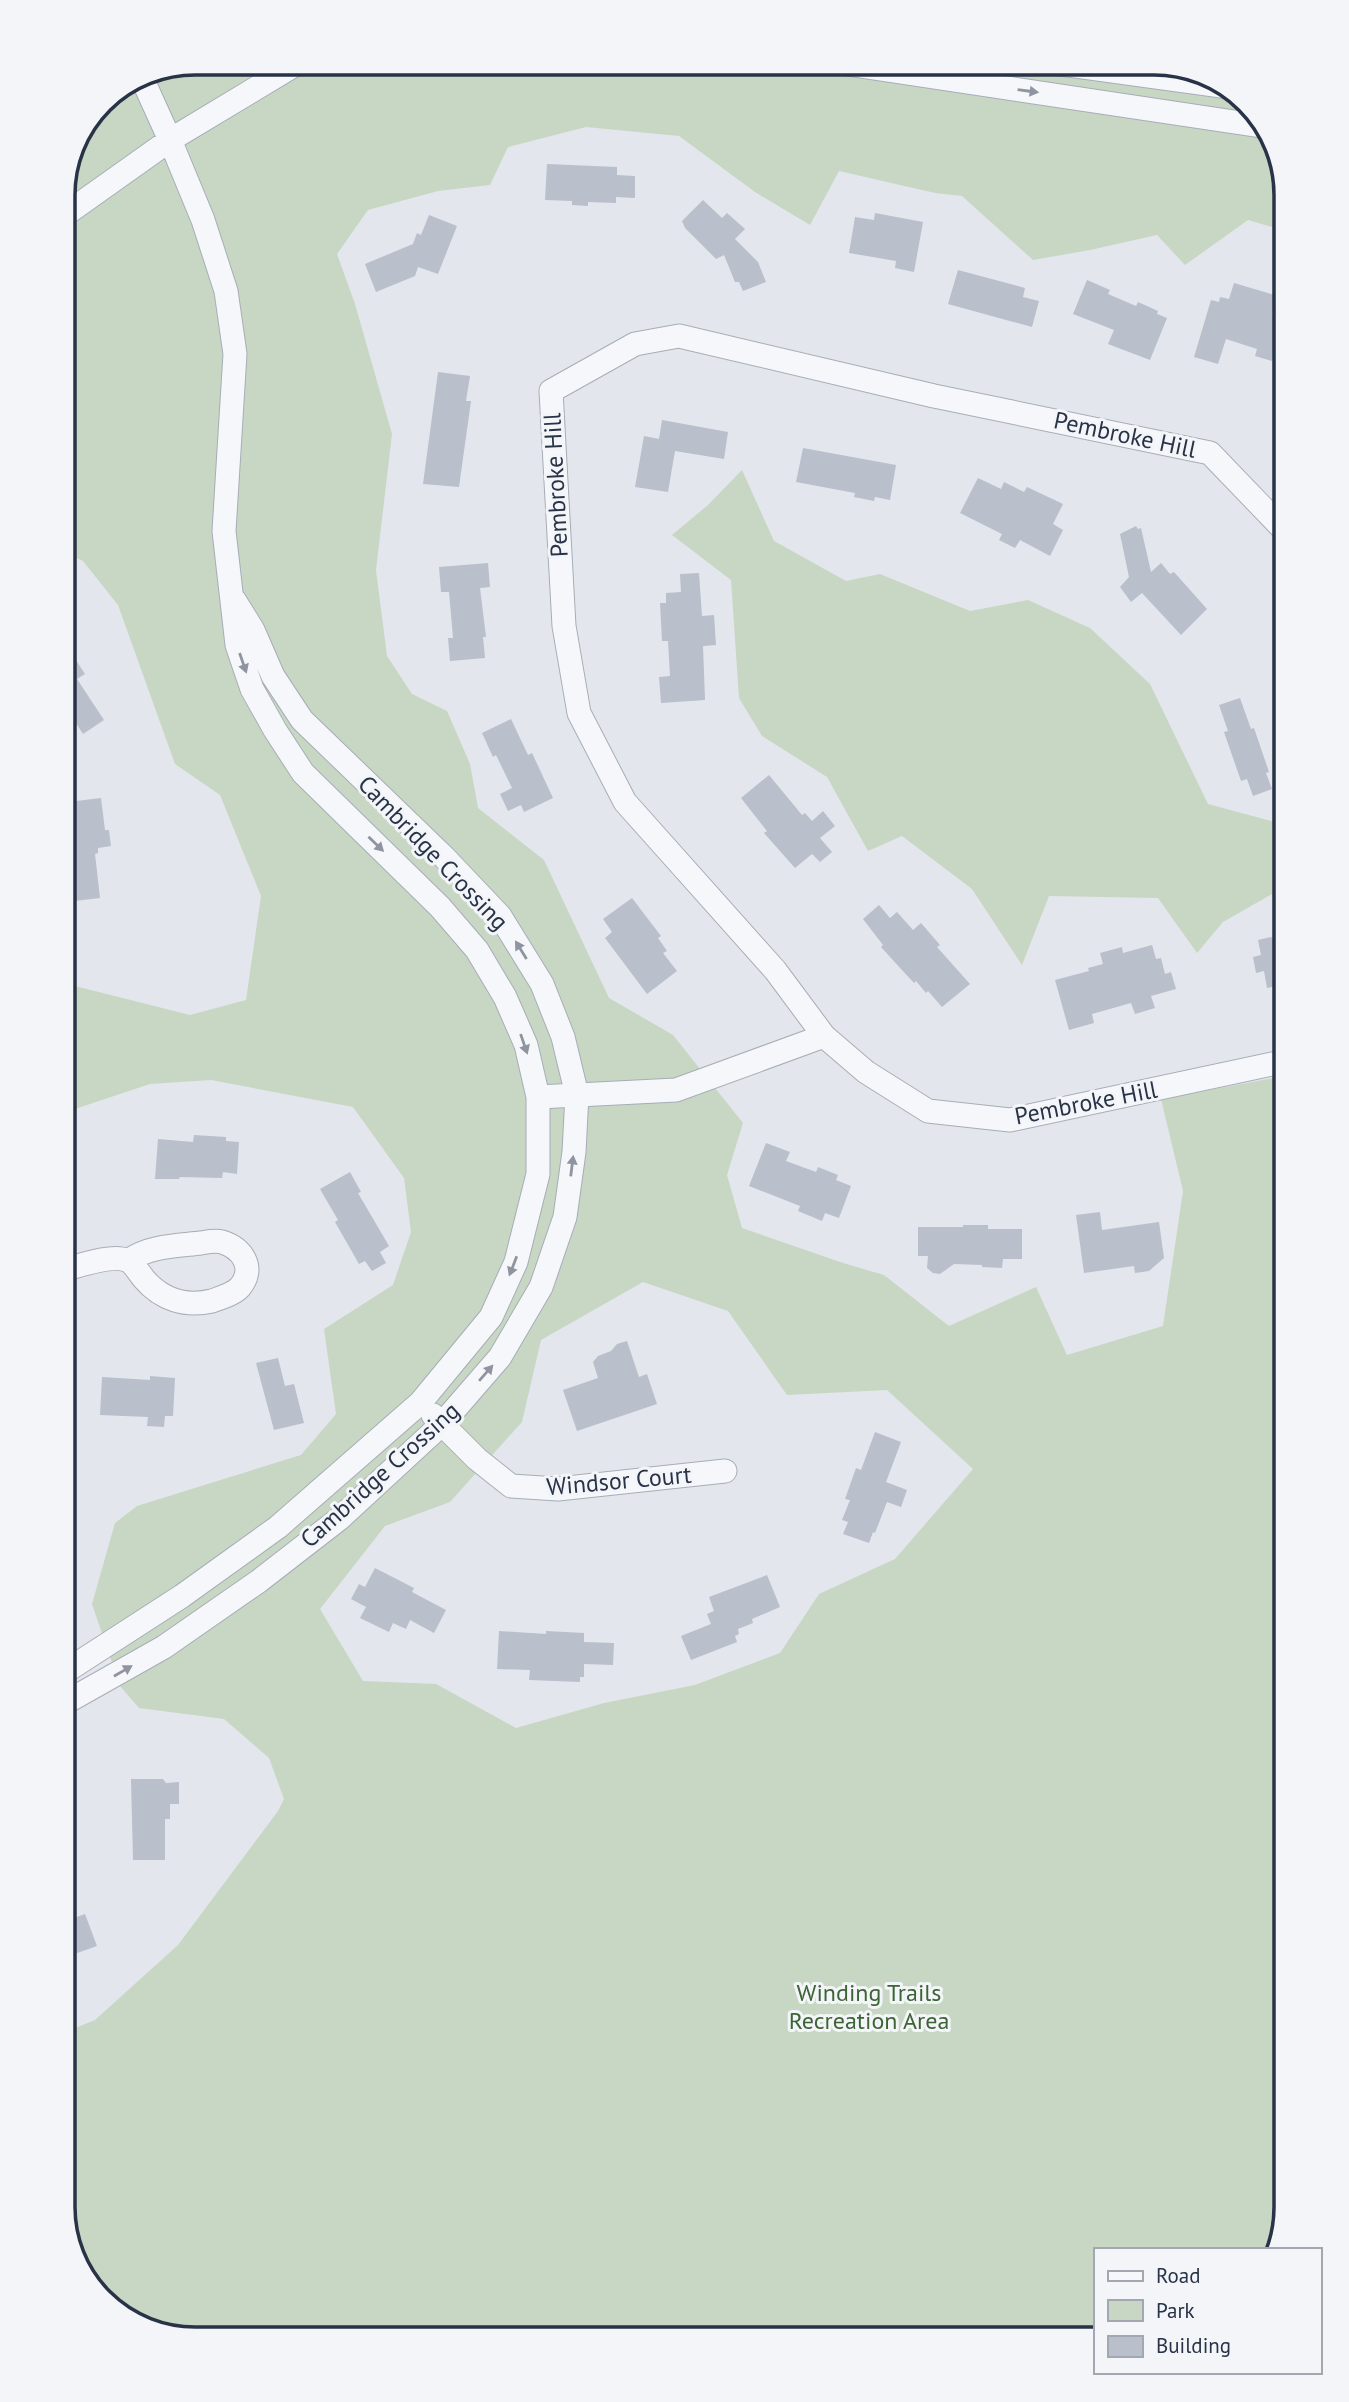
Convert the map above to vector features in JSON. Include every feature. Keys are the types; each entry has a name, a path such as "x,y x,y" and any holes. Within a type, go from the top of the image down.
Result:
{"street":[{"path":"76,207 170,140 278,75"},
{"path":"947,76 1251,124"},
{"path":"1145,76 1195,83"},
{"name":"Cambridge Crossing","path":"75,1665 182,1596 278,1527 420,1403 491,1317 516,1262 538,1174 538,1097 526,1045 505,997 477,950 440,907 303,773 253,689 237,645 224,531 235,354 226,291 203,220 145,86"},
{"name":"Pembroke Hill","path":"1274,520 1210,453 934,396 679,335 635,344 551,391 564,626 579,713 625,802 775,970 824,1036 866,1072 928,1111 1010,1120 1274,1064"},
{"name":"Cambridge Crossing","path":"75,1697 164,1647 259,1581 339,1519 442,1424 500,1357 541,1287 565,1217 574,1152 577,1095 563,1037 542,984 500,916 444,857 302,720 273,676 253,630 232,596"},
{"path":"538,1097 676,1090 824,1036"},
{"path":"75,1267 115,1257 129,1260 150,1286 177,1301 195,1304 221,1298 240,1288 247,1273 246,1259 239,1250 219,1241 156,1247 129,1260"},
{"name":"Windsor Court","path":"420,1403 477,1459 511,1486 558,1489 724,1471"}],"green space":[{"name":"Winding Trails Recreation Area","path":"195,75 1162,76 1207,88 1239,110 1249,122 1265,149 1271,172 1274,228 1248,220 1185,265 1157,235 1033,260 962,196 935,193 839,171 810,225 755,192 679,136 586,127 508,147 490,185 438,191 368,210 337,254 355,304 392,434 376,570 387,656 412,694 447,711 470,764 478,808 544,860 609,998 673,1035 743,1123 727,1175 742,1228 884,1275 949,1326 1036,1287 1067,1355 1163,1326 1183,1191 1161,1099 1273,1078 1274,2207 1273,2223 1266,2248 1094,2248 1094,2327 187,2326 142,2314 110,2292 100,2280 84,2253 75,2207 75,2028 95,2020 178,1945 278,1811 284,1799 269,1758 224,1719 139,1708 120,1686 92,1604 115,1523 137,1506 301,1455 336,1414 324,1329 393,1285 411,1232 404,1178 353,1107 211,1080 150,1084 76,1109 76,986 190,1015 246,1000 261,896 220,795 175,764 118,605 83,561 76,557 78,172 84,149 110,110 149,84","holes":["643,1282 728,1311 787,1395 887,1390 973,1469 895,1559 819,1594 780,1653 695,1685 604,1703 516,1728 436,1684 363,1681 320,1609 385,1526 450,1502 522,1422 541,1340"]},
{"path":"742,470 774,541 846,581 880,574 970,611 1028,600 1090,628 1150,684 1208,804 1274,822 1274,893 1223,922 1197,953 1158,898 1049,896 1022,965 972,889 902,836 868,851 827,777 762,736 739,698 731,580 672,535 708,505"}],"building":[{"path":"547,164 617,167 617,175 635,176 635,198 616,197 616,203 588,202 588,206 572,205 572,201 545,200"},
{"path":"703,200 722,218 727,213 745,229 735,239 758,262 766,282 743,291 739,282 735,282 724,255 716,259 685,228 682,221"},
{"path":"875,213 923,222 914,272 895,268 896,261 849,253 855,217 874,220"},
{"path":"429,215 457,226 438,274 418,267 415,276 376,292 365,264 413,244 417,233 421,235"},
{"path":"958,270 1025,288 1023,297 1039,301 1032,327 948,304"},
{"path":"1087,280 1110,290 1108,294 1136,306 1138,302 1167,318 1150,360 1108,344 1114,330 1073,314"},
{"path":"1234,283 1274,295 1272,361 1255,356 1257,349 1226,339 1218,364 1194,357 1211,300 1219,302 1220,297 1229,299"},
{"path":"438,372 470,376 466,401 471,401 459,487 423,484"},
{"path":"662,420 728,432 724,459 675,451 668,492 635,487 644,436 659,439"},
{"path":"803,448 896,465 890,500 875,497 874,501 854,497 855,493 796,482"},
{"path":"978,478 1001,489 1004,482 1024,492 1027,487 1063,504 1053,524 1063,530 1050,556 1020,540 1015,548 999,540 1002,534 960,513"},
{"path":"1136,526 1141,528 1151,572 1161,563 1170,574 1174,572 1207,609 1181,635 1142,593 1131,602 1120,587 1129,577 1120,534"},
{"path":"488,563 490,587 480,588 486,637 483,637 485,658 450,661 448,638 453,638 449,592 441,592 439,567"},
{"path":"699,573 702,616 714,615 716,645 703,646 705,700 661,703 659,677 670,676 668,641 662,641 660,603 666,603 666,593 681,592 680,574"},
{"path":"76,660 85,674 77,679 104,720 83,734 76,723"},
{"path":"1240,698 1251,729 1254,728 1272,789 1253,796 1247,779 1241,781 1224,732 1228,731 1219,705"},
{"path":"511,719 528,755 532,753 553,798 524,812 521,805 508,811 500,794 512,788 482,733"},
{"path":"769,775 802,815 805,813 812,821 823,811 835,826 820,838 832,852 820,862 812,854 795,868 764,833 767,831 741,798"},
{"path":"101,798 105,830 109,830 111,846 98,848 98,853 95,854 100,898 76,901 76,801"},
{"path":"632,898 661,936 658,938 667,951 663,953 677,971 647,994 605,938 612,932 603,919"},
{"path":"879,905 890,918 897,912 913,930 921,923 940,945 937,947 970,984 942,1007 928,991 926,993 916,981 914,983 881,947 883,945 863,919"},
{"path":"1271,937 1274,939 1274,987 1267,988 1264,971 1256,973 1253,957 1261,955 1258,940"},
{"path":"1152,945 1156,959 1161,958 1165,974 1171,972 1176,989 1151,996 1155,1008 1135,1014 1131,1003 1092,1014 1094,1023 1069,1030 1055,980 1089,971 1088,968 1103,964 1100,953 1122,947 1123,953"},
{"path":"194,1135 226,1137 226,1141 239,1142 237,1174 223,1172 222,1178 155,1179 158,1139 193,1142"},
{"path":"766,1143 790,1152 786,1161 816,1172 818,1167 838,1175 836,1180 851,1186 839,1218 825,1213 822,1221 798,1211 800,1206 749,1186"},
{"path":"350,1172 361,1192 358,1193 389,1246 380,1252 386,1263 372,1271 365,1261 359,1264 320,1189"},
{"path":"1100,1212 1102,1230 1159,1222 1164,1258 1149,1271 1135,1273 1134,1266 1084,1273 1076,1215"},
{"path":"988,1225 988,1229 1022,1229 1022,1259 1003,1259 1002,1268 954,1264 940,1274 933,1273 927,1268 928,1256 918,1256 918,1227"},
{"path":"627,1341 639,1377 647,1374 657,1404 577,1431 563,1390 598,1378 593,1362 617,1344"},
{"path":"278,1358 285,1386 294,1384 304,1423 274,1430 256,1363"},
{"path":"150,1376 175,1378 173,1416 165,1416 164,1427 147,1426 148,1417 100,1415 102,1377 150,1380"},
{"path":"875,1432 901,1442 886,1482 907,1490 901,1507 887,1502 869,1543 843,1534 848,1522 842,1520 850,1500 845,1499 856,1468 861,1470"},
{"path":"375,1568 414,1588 412,1592 446,1610 434,1633 410,1620 406,1629 393,1623 389,1632 360,1618 366,1607 351,1599 359,1584 365,1587"},
{"path":"767,1575 780,1607 752,1619 753,1623 738,1629 739,1634 735,1636 737,1642 691,1660 681,1636 711,1624 707,1614 714,1611 709,1597"},
{"path":"499,1631 584,1633 584,1642 614,1643 613,1665 584,1664 584,1677 580,1677 580,1682 529,1680 530,1670 497,1669"},
{"path":"131,1779 179,1782 179,1804 170,1804 170,1819 165,1819 165,1860 133,1860"},
{"path":"85,1914 97,1946 75,1954 75,1918"}]}
